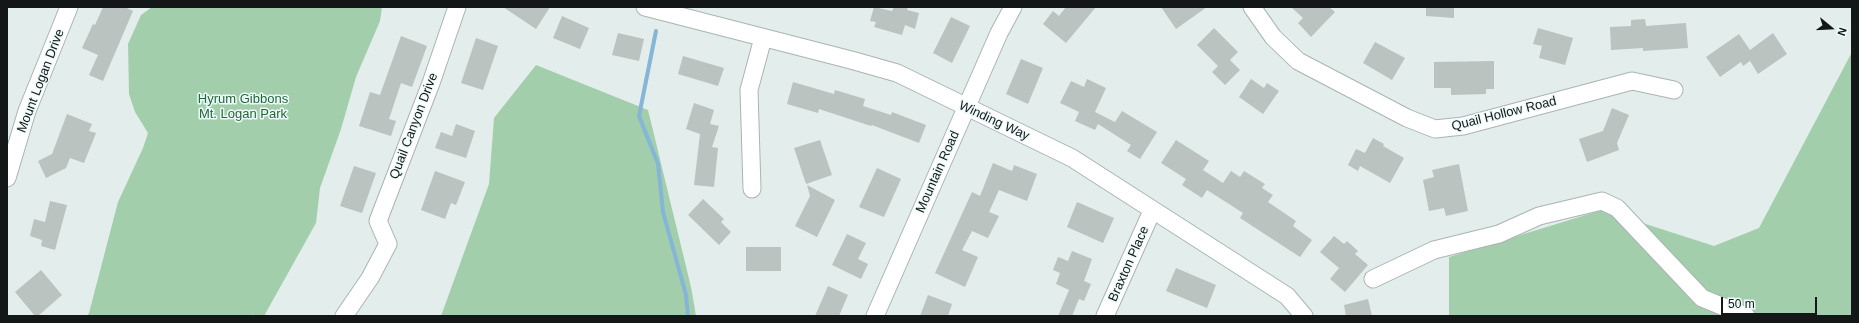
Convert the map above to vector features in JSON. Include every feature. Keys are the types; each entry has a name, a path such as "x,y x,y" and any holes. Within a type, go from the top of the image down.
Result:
{"street":[{"name":"Mount Logan Drive","path":"7,178 27,111 70,7"},
{"name":"Quail Canyon Drive","path":"344,316 370,278 388,244 378,221 431,83 457,7"},
{"name":"Winding Way","path":"645,7 897,73 966,108 1072,158 1152,211 1287,296 1304,316"},
{"name":"Mountain Road","path":"875,316 999,33 1013,7"},
{"name":"Quail Hollow Road","path":"1252,7 1273,36 1298,62 1407,118 1435,129 1463,126 1632,81 1674,90"},
{"path":"752,189 749,90 763,38"},
{"path":"1373,279 1434,250 1499,234 1539,216 1602,201 1617,208 1702,298 1746,316"},
{"name":"Braxton Place","path":"1106,316 1152,211"}],"green space":[{"name":"Hyrum Gibbons Mt. Logan Park","path":"152,7 382,7 380,21 356,77 341,129 320,188 316,223 264,316 254,316 252,314 252,316 87,316 118,202 143,148 148,133 135,112 129,94 128,44 141,15"},
{"path":"1852,52 1852,316 1449,316 1449,257 1602,210 1714,246 1759,228"},
{"path":"536,65 648,110 691,287 696,316 441,316 489,184 494,118"}],"building":[{"path":"103,7 125,7 133,11 103,81 89,75 98,55 82,48"},
{"path":"503,7 550,7 536,29"},
{"path":"874,7 892,11 894,7 908,7 907,10 919,13 915,29 905,25 902,35 874,27 876,22 870,21"},
{"path":"1066,7 1096,7 1066,43 1043,24 1053,11 1059,16"},
{"path":"1161,7 1207,7 1176,29"},
{"path":"1291,7 1329,7 1335,12 1311,37 1298,23 1303,18"},
{"path":"1426,7 1454,7 1454,18 1426,16"},
{"path":"562,16 589,28 580,49 553,38"},
{"path":"951,17 970,26 952,63 933,53"},
{"path":"1645,19 1646,26 1686,23 1688,48 1643,51 1643,48 1611,50 1610,27 1631,26 1631,20"},
{"path":"1214,28 1238,52 1230,60 1240,70 1225,85 1212,72 1218,66 1197,45"},
{"path":"1538,28 1573,38 1565,65 1539,58 1542,46 1533,44"},
{"path":"618,33 644,39 639,61 612,55"},
{"path":"1773,33 1787,54 1758,74 1750,61 1743,66 1741,62 1720,77 1706,57 1739,34 1750,50"},
{"path":"401,36 427,46 412,87 401,83 389,119 396,121 391,136 359,126 370,92 380,95"},
{"path":"476,38 498,46 483,90 461,83"},
{"path":"1375,42 1405,58 1392,80 1363,63"},
{"path":"683,56 724,68 718,86 678,74"},
{"path":"1021,59 1043,68 1028,104 1006,94"},
{"path":"1494,61 1494,89 1486,89 1486,94 1451,95 1451,88 1434,88 1434,62"},
{"path":"1087,79 1106,88 1095,112 1115,122 1122,111 1157,132 1140,159 1127,151 1131,145 1098,124 1095,130 1075,121 1079,112 1060,103 1071,81 1084,87"},
{"path":"1251,79 1264,88 1267,83 1279,91 1263,114 1239,97"},
{"path":"793,82 834,94 835,90 865,99 863,106 891,115 892,112 926,125 919,143 872,125 871,126 819,109 818,113 787,104"},
{"path":"694,103 714,110 710,124 719,126 712,147 718,148 714,187 694,185 700,134 686,129"},
{"path":"1612,108 1629,115 1617,143 1619,150 1587,162 1579,139 1603,131"},
{"path":"67,114 92,124 89,131 96,133 84,163 70,158 66,168 46,178 38,161 52,154"},
{"path":"456,124 475,131 466,158 435,148 441,132 452,136"},
{"path":"1373,138 1384,144 1383,146 1404,158 1390,183 1360,166 1358,171 1348,165 1356,149 1365,153"},
{"path":"820,140 832,175 806,184 794,148"},
{"path":"1176,140 1209,161 1203,170 1223,183 1231,171 1240,177 1244,171 1265,184 1262,188 1273,195 1268,202 1296,221 1293,226 1312,240 1300,257 1240,218 1243,213 1207,190 1202,198 1182,185 1186,179 1161,163"},
{"path":"993,163 1012,171 1014,165 1037,174 1027,201 999,190 989,212 999,216 988,238 972,231 962,250 978,257 965,287 935,273 972,192 980,196"},
{"path":"1459,164 1468,211 1446,216 1444,208 1429,211 1423,180 1434,177 1432,170"},
{"path":"354,166 376,173 362,213 340,206"},
{"path":"877,168 901,179 884,217 859,207"},
{"path":"435,171 465,182 456,205 451,203 445,219 421,210"},
{"path":"807,185 835,200 817,237 795,226 810,196"},
{"path":"703,199 724,219 721,222 731,232 719,245 688,215"},
{"path":"50,201 67,205 55,250 41,246 42,240 30,236 34,219 45,222"},
{"path":"1077,202 1114,218 1103,243 1067,227"},
{"path":"847,234 866,243 858,259 868,264 861,279 832,265"},
{"path":"1334,236 1344,244 1347,241 1358,251 1355,254 1368,265 1345,292 1330,279 1339,268 1320,252"},
{"path":"746,247 781,247 781,271 746,271"},
{"path":"1072,251 1092,259 1084,281 1091,284 1084,301 1079,299 1072,316 1058,316 1069,290 1056,284 1060,273 1053,270 1058,257 1068,261"},
{"path":"1176,268 1216,285 1207,308 1166,291"},
{"path":"41,270 62,295 38,316 35,316 15,292"},
{"path":"828,286 848,295 839,316 815,316"},
{"path":"928,295 952,304 948,316 920,316"},
{"path":"1368,299 1372,316 1346,316 1344,305"}],"waterway":[{"path":"656,31 639,116 658,164 663,212 686,295 688,316"}]}
